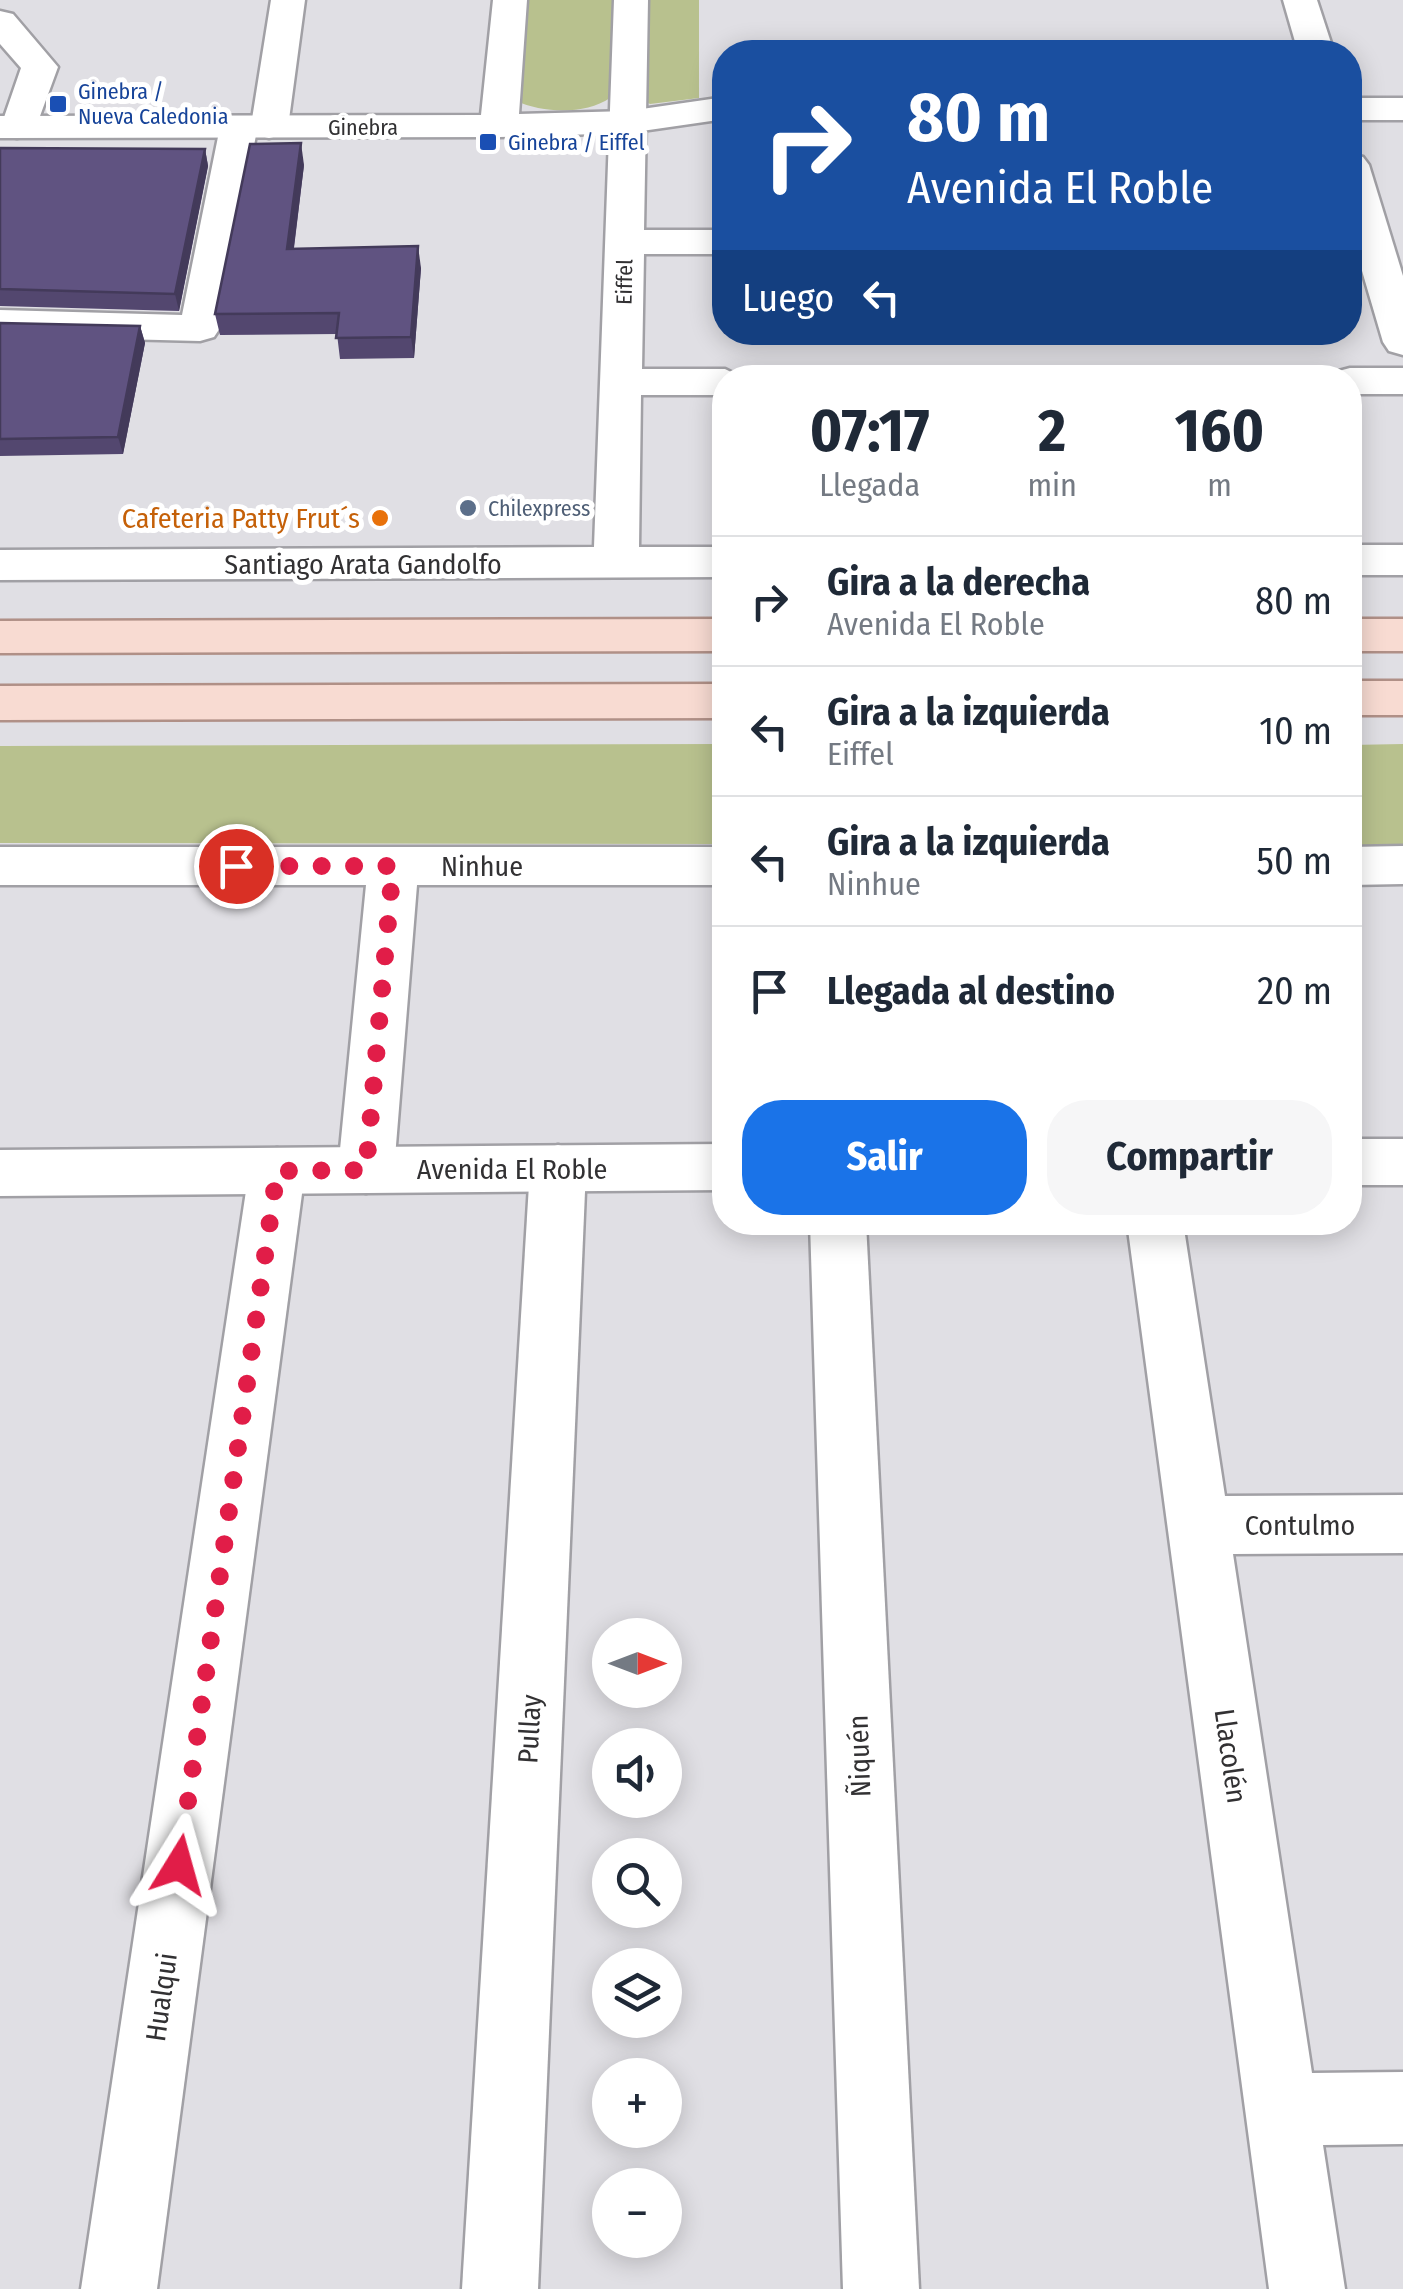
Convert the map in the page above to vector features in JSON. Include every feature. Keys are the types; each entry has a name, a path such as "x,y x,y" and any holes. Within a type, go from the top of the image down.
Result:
{"main road":[{"path":"1362,634 1403,634"},
{"path":"0,637 712,635"},
{"path":"1362,698 1403,698"},
{"path":"0,702 712,700"}],"street":[{"path":"0,323 200,328 288,0"},
{"path":"499,126 510,0"},
{"name":"Eiffel","path":"616,564 631,0"},
{"path":"1300,0 1312,40"},
{"path":"0,22 40,67 9,127"},
{"path":"1362,109 1403,109"},
{"name":"Ginebra","path":"9,127 499,126 628,122 712,110"},
{"path":"1362,201 1403,342"},
{"path":"625,242 712,242"},
{"path":"1362,381 1403,380"},
{"path":"621,382 712,382"},
{"path":"1362,560 1403,560"},
{"name":"Santiago Arata Gandolfo","path":"0,565 712,562"},
{"name":"Ninhue","path":"0,866 712,866"},
{"path":"366,1170 393,866"},
{"path":"1362,866 1403,866"},
{"path":"1362,1162 1403,1162"},
{"name":"Avenida El Roble","path":"0,1173 712,1167"},
{"name":"Pullay","path":"500,2289 558,1168"},
{"name":"Hualqui","path":"120,2289 277,1171"},
{"name":"Ñiquén","path":"839,1235 881,2289"},
{"name":"Llacolén","path":"1157,1235 1308,2289"},
{"name":"Contulmo","path":"1198,1525 1403,1524"},
{"path":"1282,2108 1403,2108"}],"green space":[{"path":"524,0 614,0 610,98 576,110 539,108 516,101"},
{"path":"641,0 699,0 699,98 650,104 637,97"},
{"path":"712,744 712,844 0,843 0,746"},
{"path":"1403,744 1403,860 1362,861 1362,745"}],"building":[{"path":"301,143 287,249 418,246 411,337 336,338 339,313 215,314 250,144"},
{"path":"0,148 205,149 175,294 0,289"},
{"path":"0,323 140,326 118,437 0,439"}],"place":[{"name":"Ginebra / Nueva Caledonia","path":"58,104"},
{"name":"Ginebra / Eiffel","path":"488,142"},
{"name":"Chilexpress","path":"468,508"},
{"name":"Cafeteria Patty Frut´s","path":"380,518"}],"route":[{"path":"179,1865 277,1171 366,1170 393,866 236,866"}]}
